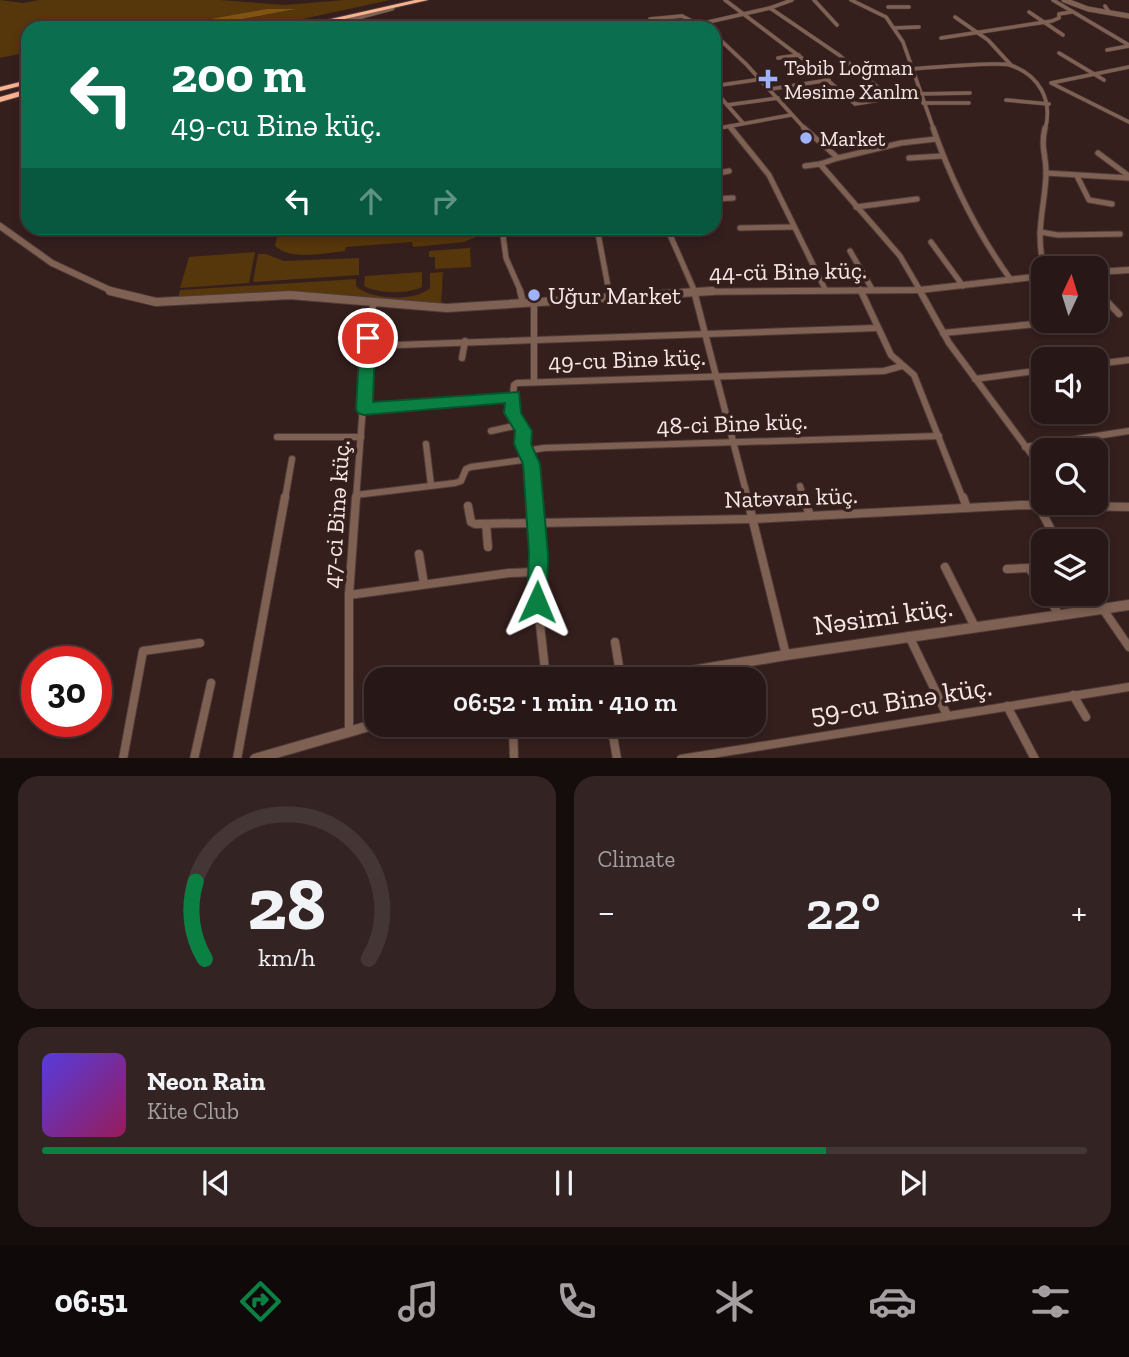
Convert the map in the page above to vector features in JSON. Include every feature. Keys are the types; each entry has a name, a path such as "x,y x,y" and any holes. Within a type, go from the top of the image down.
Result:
{"highway":[{"path":"309,21 425,0"},
{"path":"324,21 408,1"},
{"path":"0,89 21,84"},
{"path":"0,98 21,93"}],"street":[{"path":"725,0 799,55 855,104 919,94 970,93"},
{"path":"719,21 792,0"},
{"path":"814,0 836,25"},
{"path":"851,0 886,17 907,50 919,94 942,156 988,248 1011,280"},
{"path":"886,17 887,0"},
{"path":"1053,0 1129,45"},
{"path":"1064,0 1128,15"},
{"path":"341,21 408,1"},
{"path":"1105,6 1109,12"},
{"path":"888,7 909,7"},
{"path":"770,8 839,55 892,99"},
{"path":"1029,12 1063,35"},
{"path":"941,38 1043,22 1059,18 1059,13 1071,12"},
{"path":"649,19 679,15 688,21"},
{"path":"955,17 978,33 1011,65 1040,83 1129,66"},
{"path":"894,28 919,27"},
{"path":"721,41 762,79 817,142 838,158"},
{"path":"1107,50 1129,45"},
{"path":"1059,53 1104,80"},
{"path":"778,58 799,55"},
{"path":"911,69 1011,65"},
{"path":"721,87 762,79"},
{"path":"771,89 829,80"},
{"path":"1039,256 1046,173 1041,143 1049,104 1040,83"},
{"path":"1051,83 1129,122"},
{"path":"721,97 743,123"},
{"path":"727,105 778,97"},
{"path":"1006,100 1049,104"},
{"path":"923,103 969,103"},
{"path":"721,128 791,115"},
{"path":"730,126 769,175 825,289"},
{"path":"805,166 901,143 936,139"},
{"path":"1098,153 1129,177"},
{"path":"909,158 942,156"},
{"path":"820,164 900,256 943,333 1031,455"},
{"path":"721,173 729,171"},
{"path":"1046,173 1129,177"},
{"path":"1077,176 1089,200 1112,204"},
{"path":"721,199 733,198"},
{"path":"856,207 917,199"},
{"name":"44-cü Binə küç.","path":"0,226 44,258 92,283 128,297 156,302 287,296 427,308 696,292 920,290 1031,278"},
{"path":"740,228 794,227"},
{"path":"1040,232 1120,234"},
{"path":"503,235 506,258 519,284 523,302"},
{"path":"599,235 610,297"},
{"path":"670,235 696,292 708,333 786,655"},
{"path":"931,242 963,286"},
{"path":"850,251 872,289"},
{"path":"1108,271 1129,270"},
{"path":"860,289 891,355 914,375 967,508"},
{"name":"47-ci Binə küç.","path":"349,730 349,595 368,342 371,311 375,302"},
{"path":"534,302 534,382"},
{"path":"1108,303 1119,314"},
{"path":"943,333 1031,324"},
{"path":"341,338 368,342 465,341 877,328"},
{"path":"462,358 465,341"},
{"path":"1108,363 1129,360"},
{"name":"49-cu Binə küç.","path":"364,409 513,396 514,384 534,382 884,371 902,366"},
{"path":"975,379 1031,372"},
{"path":"513,396 513,413 528,455 537,523 537,602 545,667"},
{"path":"492,431 519,425"},
{"path":"1025,447 1129,431"},
{"name":"48-ci Binə küç.","path":"356,495 461,481 466,469 471,467 528,455 544,448 939,436"},
{"path":"277,437 361,437"},
{"path":"426,444 430,485"},
{"path":"237,758 292,459"},
{"path":"800,486 810,516"},
{"name":"Natəvan küç.","path":"486,524 752,519 1031,505"},
{"name":"Natəvan küç.","path":"1108,505 1129,506"},
{"path":"468,506 471,522 486,524 488,547"},
{"path":"419,554 424,584"},
{"path":"945,567 975,627"},
{"path":"1007,569 1029,568 1031,571"},
{"path":"349,595 509,573 537,572"},
{"name":"Nəsimi küç.","path":"715,667 1129,605"},
{"path":"1054,606 1059,615"},
{"path":"1100,606 1129,647"},
{"path":"909,636 947,715"},
{"path":"615,642 619,667"},
{"path":"123,758 144,652 200,643"},
{"path":"194,758 211,682"},
{"name":"59-cu Binə küç.","path":"681,758 1129,687"},
{"path":"1073,695 1086,717"},
{"path":"1007,706 1035,758"},
{"path":"255,758 364,727"},
{"path":"513,737 514,758"},
{"path":"613,737 617,758"}],"shaded area":[{"path":"0,0 23,3 39,0 220,0 284,5 345,0 390,0 293,21 233,21 292,10 266,9 199,21 21,21 21,54 0,58"},
{"path":"266,9 296,9 233,21 199,21"},
{"path":"277,235 478,235 464,242 413,247 412,242 346,247 345,251 318,254 299,255 282,251 275,246"},
{"path":"470,248 471,267 435,269 435,257 429,257 429,251"},
{"path":"255,252 249,283 180,288 189,257"},
{"path":"258,254 284,261 359,258 359,275 253,282"},
{"path":"422,272 422,287 416,289 385,292 364,286 365,276"},
{"path":"443,272 441,306 360,296 274,291 178,298 180,290 356,279 356,286 371,294 404,297 423,293 430,288 430,273"}],"place":[{"name":"Təbib Loğman Məsimə Xanlm","path":"768,79"},
{"name":"Market","path":"806,138"},
{"name":"Uğur Market","path":"534,295"}],"route":[{"path":"368,338 364,409 513,396 513,413 522,428 523,444 531,464 539,554 537,602"}]}
